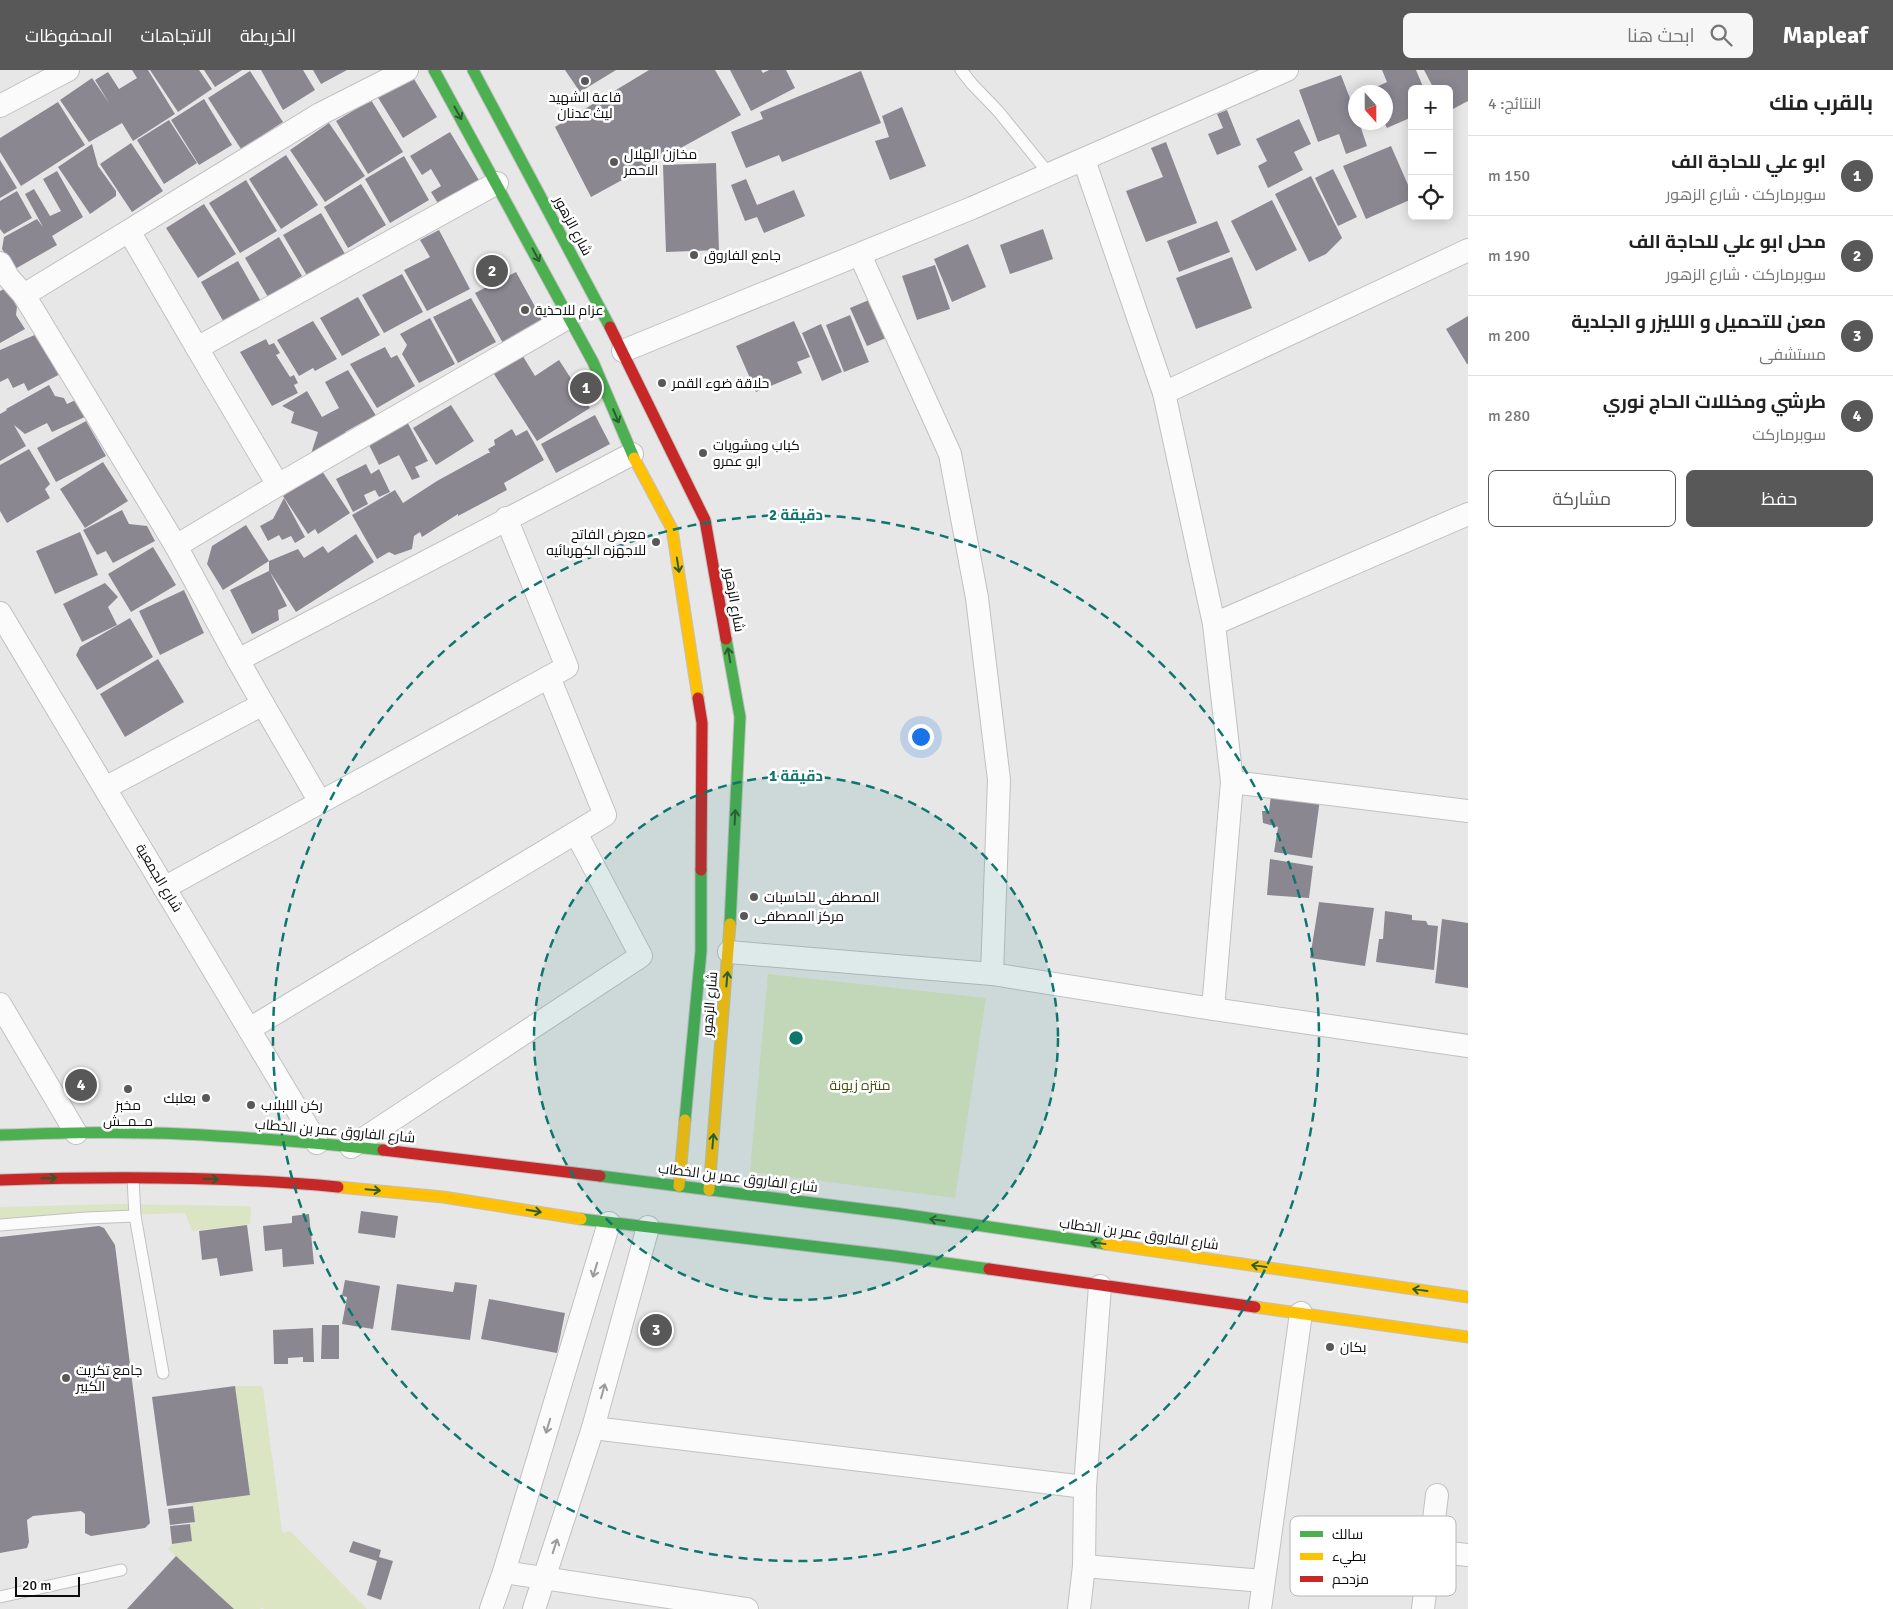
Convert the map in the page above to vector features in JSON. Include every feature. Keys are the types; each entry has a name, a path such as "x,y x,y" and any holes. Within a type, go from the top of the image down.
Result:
{"main road":[{"name":"شارع الزهور","path":"434,70 593,362 632,454 672,529 707,722 701,951 679,1186"},
{"name":"شارع الزهور","path":"473,70 623,351 705,520 735,718 729,952 709,1190"},
{"name":"شارع الفاروق عمر بن الخطاب","path":"0,1135 76,1133 181,1134 351,1147 505,1164 921,1217 1468,1297"},
{"path":"0,1180 78,1178 223,1179 332,1186 443,1197 609,1223 895,1256 1468,1337"}],"street":[{"path":"0,106 68,70"},
{"path":"24,295 320,114 406,70"},
{"path":"623,351 860,255 1050,175 1287,70"},
{"path":"1084,160 1164,393 1214,624 1232,782 1213,1009"},
{"path":"197,348 497,183"},
{"path":"129,231 278,485"},
{"path":"1164,393 1468,250"},
{"path":"860,255 950,454 977,598 999,780 992,974"},
{"path":"0,263 8,277 24,295 176,546 238,660 320,802"},
{"path":"176,546 569,317"},
{"path":"238,660 506,518 632,454"},
{"path":"1214,624 1468,514"},
{"path":"164,888 567,667 506,518"},
{"name":"شارع الجمعية","path":"0,613 317,1144"},
{"path":"249,1029 605,815 549,677"},
{"path":"105,788 263,704"},
{"path":"1232,782 1468,811"},
{"path":"351,1147 641,956 576,833"},
{"path":"729,952 992,974 1213,1009 1468,1046"},
{"path":"0,1004 76,1133"},
{"path":"491,1609 504,1572 609,1223"},
{"path":"534,1609 593,1428 648,1227"},
{"path":"1079,1609 1084,1566 1085,1487 1100,1286"},
{"path":"1260,1609 1302,1314"},
{"path":"593,1428 1085,1487"},
{"path":"1434,1516 1437,1495"},
{"path":"1084,1566 1263,1581"},
{"path":"504,1572 747,1609"},
{"path":"1423,1609 1425,1596"}],"lane":[{"path":"961,70 998,111 1050,175"},
{"path":"133,1178 135,1216 163,1373"},
{"path":"0,1225 135,1216"},
{"path":"0,1597 121,1570"}],"green space":[{"name":"منتزه زيونة","path":"768,974 986,998 955,1198 750,1172"},
{"path":"115,1204 251,1207 250,1224 192,1231 185,1213 0,1219 0,1207"},
{"path":"235,1386 261,1386 263,1389 282,1531 284,1533 290,1531 367,1609 264,1609 262,1607 260,1609 234,1609 168,1549 172,1544 192,1541 190,1524 195,1521 191,1503 250,1495"}],"building":[{"path":"132,70 148,70 175,114 133,141 122,123 89,142 60,100 92,78 109,103 95,80 108,72 119,89 137,78"},
{"path":"150,70 199,70 212,89 178,112"},
{"path":"204,70 242,70 215,87"},
{"path":"261,70 303,70 315,90 283,110"},
{"path":"313,70 347,70 321,84"},
{"name":"قاعة الشهيد ليث عدنان","path":"565,70 616,70 580,92"},
{"name":"مخازن الهلال الاحمر","path":"649,70 715,70 741,115 591,197 555,127"},
{"path":"730,70 761,70 763,73 769,70 786,70 795,88 751,111"},
{"path":"1382,70 1416,70 1422,85 1408,85 1408,119 1393,125 1393,85 1381,85 1387,82"},
{"path":"1424,70 1468,70 1468,101 1453,109 1453,85 1432,85"},
{"path":"250,71 283,122 241,149 208,98"},
{"path":"861,71 881,123 782,162 779,155 746,168 731,132 763,119 760,112"},
{"path":"411,74 437,117 403,138 377,96"},
{"path":"1341,75 1348,93 1348,130 1362,130 1367,146 1346,154 1339,134 1318,142 1299,90"},
{"path":"204,99 232,145 199,165 171,120"},
{"path":"371,100 403,152 368,174 336,121"},
{"path":"58,102 85,145 21,186 0,152 0,138"},
{"path":"902,107 926,166 890,180 875,141 889,137 882,116"},
{"path":"1227,110 1241,145 1217,155 1208,134 1223,128 1217,114"},
{"path":"1299,119 1311,144 1294,152 1303,170 1268,188 1258,166 1267,161 1256,139"},
{"path":"169,120 197,163 164,184 137,140"},
{"path":"329,123 365,176 325,202 290,150"},
{"path":"450,132 480,182 442,210 431,192 441,186 431,169 422,175 410,156"},
{"path":"1166,142 1197,223 1146,242 1126,191 1163,177 1151,148"},
{"path":"131,143 163,191 132,212 100,164"},
{"path":"92,144 98,166 116,191 116,196 90,214 58,167"},
{"path":"1391,146 1408,185 1408,201 1366,219 1343,166"},
{"path":"286,155 318,205 281,229 249,179"},
{"path":"404,156 429,200 390,223 365,179"},
{"path":"0,160 17,188 0,198"},
{"path":"716,163 719,250 666,252 663,165"},
{"path":"1333,169 1357,217 1338,226 1315,178"},
{"path":"57,171 83,217 52,236 57,245 15,269 2,249 4,237 37,219 43,227 25,194 34,189 50,216 61,211 43,179"},
{"path":"1311,176 1342,238 1326,254 1309,262 1275,194"},
{"path":"746,179 757,205 794,190 805,216 764,233 757,217 745,221 731,185"},
{"path":"246,180 277,231 240,253 209,203"},
{"path":"361,184 386,225 348,248 324,207"},
{"path":"17,191 32,218 4,234 0,229 0,201"},
{"path":"1272,200 1297,250 1256,271 1231,221"},
{"path":"204,204 236,254 198,278 166,228"},
{"path":"321,213 348,259 308,277 283,235"},
{"path":"1217,221 1230,252 1179,272 1167,241"},
{"path":"1043,229 1053,259 1010,274 1000,245"},
{"path":"439,230 470,289 427,311 404,270 430,257 420,240"},
{"path":"279,237 302,276 268,297 245,258"},
{"path":"968,244 986,287 952,302 934,259"},
{"path":"1232,257 1252,308 1196,329 1176,278"},
{"path":"238,261 263,305 226,326 201,282"},
{"path":"935,265 950,309 917,320 902,276"},
{"path":"516,272 544,323 504,345 475,293"},
{"path":"402,274 423,312 384,333 362,295"},
{"path":"6,288 17,307 16,315 25,329 0,343 0,291"},
{"path":"358,297 380,335 342,356 320,318"},
{"path":"876,297 893,335 867,346 850,308"},
{"path":"471,298 496,342 458,363 433,317"},
{"path":"850,315 869,362 844,372 826,325"},
{"path":"1468,316 1468,364 1467,364 1446,329"},
{"path":"430,318 455,364 419,383 402,354 407,345 400,334"},
{"path":"313,321 337,359 315,371 313,368 299,376 277,340"},
{"path":"794,321 810,357 797,362 802,373 756,392 736,346"},
{"path":"821,324 842,372 822,381 802,333"},
{"path":"37,334 46,354 64,372 28,391 24,383 13,388 8,378 0,382 0,350"},
{"path":"266,339 269,345 274,343 280,353 276,355 290,377 294,375 298,383 294,385 298,393 272,406 240,352"},
{"path":"385,347 391,358 397,355 415,386 377,408 350,364"},
{"path":"521,353 535,376 559,360 590,408 537,441 492,371"},
{"path":"348,370 378,419 366,426 363,422 345,432 349,438 309,460 318,432 291,423 294,412 282,406 307,391 322,417 339,408 325,382"},
{"path":"49,385 55,396 64,398 67,404 80,398 89,415 52,432 47,423 25,434 14,425 26,446 0,461 0,414"},
{"path":"451,405 474,441 436,465 413,428"},
{"path":"595,415 610,444 556,473 541,444"},
{"path":"404,416 428,461 415,467 420,477 412,480 399,455 379,465 369,445 379,440 379,436"},
{"path":"86,421 106,456 56,482 37,448"},
{"path":"512,429 516,436 527,430 544,460 504,483 507,490 458,516 458,514 422,537 420,532 414,536 412,549 395,555 389,552 377,559 352,515 395,490 403,503 437,481 490,453 488,449 495,445 494,440"},
{"path":"29,449 50,484 45,489 50,498 7,523 0,511 0,465"},
{"path":"103,462 128,501 85,528 60,489"},
{"path":"366,464 371,474 379,469 390,492 379,497 375,490 364,495 368,504 353,512 336,479"},
{"path":"322,471 350,513 318,534 315,529 308,534 283,496"},
{"path":"284,498 305,537 295,543 291,536 282,540 279,535 268,541 260,526 273,519"},
{"path":"122,510 129,524 147,526 155,541 113,563 106,551 97,555 83,530"},
{"path":"246,525 269,561 223,590 207,564 212,546"},
{"path":"80,532 98,575 55,594 36,551"},
{"path":"356,534 374,562 296,612 270,572 287,606 278,610 279,620 252,634 230,590 269,571 269,561 298,549 304,558 323,546 328,553"},
{"path":"153,547 176,585 131,612 108,574"},
{"path":"105,583 118,597 108,607 117,625 82,642 63,604"},
{"path":"184,590 204,633 160,655 139,611"},
{"path":"130,618 153,657 97,690 76,655 80,647"},
{"path":"158,659 184,702 125,737 100,694"},
{"path":"1271,795 1320,799 1312,858 1274,852 1278,827 1263,823 1262,811 1269,811"},
{"path":"1270,859 1313,866 1309,898 1267,895"},
{"path":"1319,902 1374,908 1365,966 1310,958"},
{"path":"1385,911 1412,915 1412,920 1426,921 1428,925 1438,926 1434,970 1376,962 1379,939 1383,939"},
{"path":"1442,919 1468,923 1468,988 1435,983"},
{"path":"361,1211 398,1216 395,1238 358,1233"},
{"path":"309,1214 314,1264 283,1267 282,1249 265,1251 263,1226 292,1223 292,1216"},
{"path":"247,1225 253,1271 220,1276 217,1258 202,1260 199,1231"},
{"name":"جامع تكريت الكبير","path":"99,1226 104,1228 115,1245 150,1523 145,1528 91,1536 85,1533 85,1514 81,1511 33,1516 27,1520 29,1542 27,1548 0,1553 0,1237"},
{"path":"345,1280 380,1286 373,1329 342,1324 347,1297 342,1296"},
{"path":"455,1282 477,1285 470,1340 391,1330 397,1284 453,1292"},
{"path":"489,1299 565,1313 557,1353 481,1339"},
{"path":"322,1325 339,1325 339,1359 321,1359"},
{"path":"313,1328 314,1362 303,1362 303,1357 288,1358 288,1364 274,1364 273,1330"},
{"path":"235,1386 250,1495 167,1506 152,1397"},
{"path":"193,1506 195,1522 170,1525 168,1509"},
{"path":"190,1524 192,1541 172,1544 170,1526"},
{"path":"353,1541 381,1550 379,1557 393,1561 381,1600 367,1595 377,1561 349,1552"},
{"path":"176,1556 234,1609 127,1609"}],"traffic: fast":[{"path":"434,70 593,362 634,458"},
{"path":"473,70 610,327"},
{"path":"726,639 740,717 730,924"},
{"path":"685,1120 701,951 701,870"},
{"path":"0,1135 159,1133 207,1135 383,1150"},
{"path":"600,1176 901,1214 1106,1244"},
{"path":"581,1219 989,1269"}],"traffic: slow":[{"path":"634,458 672,529 698,698"},
{"path":"709,1190 730,924"},
{"path":"679,1186 685,1120"},
{"path":"338,1187 443,1197 581,1219"},
{"path":"1106,1244 1468,1297"},
{"path":"1255,1307 1468,1337"}],"traffic: jam":[{"path":"610,327 705,520 726,639"},
{"path":"698,698 702,723 701,870"},
{"path":"383,1150 600,1176"},
{"path":"0,1180 169,1178 296,1183 338,1187"},
{"path":"989,1269 1255,1307"}],"place":[{"name":"قاعة الشهيد ليث عدنان","path":"585,81"},
{"name":"مخازن الهلال الاحمر","path":"614,162"},
{"name":"جامع الفاروق","path":"694,255"},
{"name":"محل ابو علي للحاجة الف","path":"492,271"},
{"name":"عزام للاحذية","path":"525,310"},
{"name":"حلاقة ضوء القمر","path":"662,383"},
{"name":"ابو علي للحاجة الف","path":"586,388"},
{"name":"كباب ومشويات ابو عمرو","path":"703,453"},
{"name":"معرض الفاتح للاجهزه الكهربائيه","path":"656,542"},
{"name":"المصطفى للحاسبات","path":"754,897"},
{"name":"مركز المصطفى","path":"744,916"},
{"name":"طرشي ومخللات الحاج نوري","path":"81,1085"},
{"name":"مخبز مــمــش","path":"128,1089"},
{"name":"بعلبك","path":"206,1098"},
{"name":"ركن اللبلاب","path":"251,1105"},
{"name":"معن للتحميل و اللليزر و الجلدية","path":"656,1330"},
{"name":"بكان","path":"1330,1347"},
{"name":"جامع تكريت الكبير","path":"66,1378"}]}
